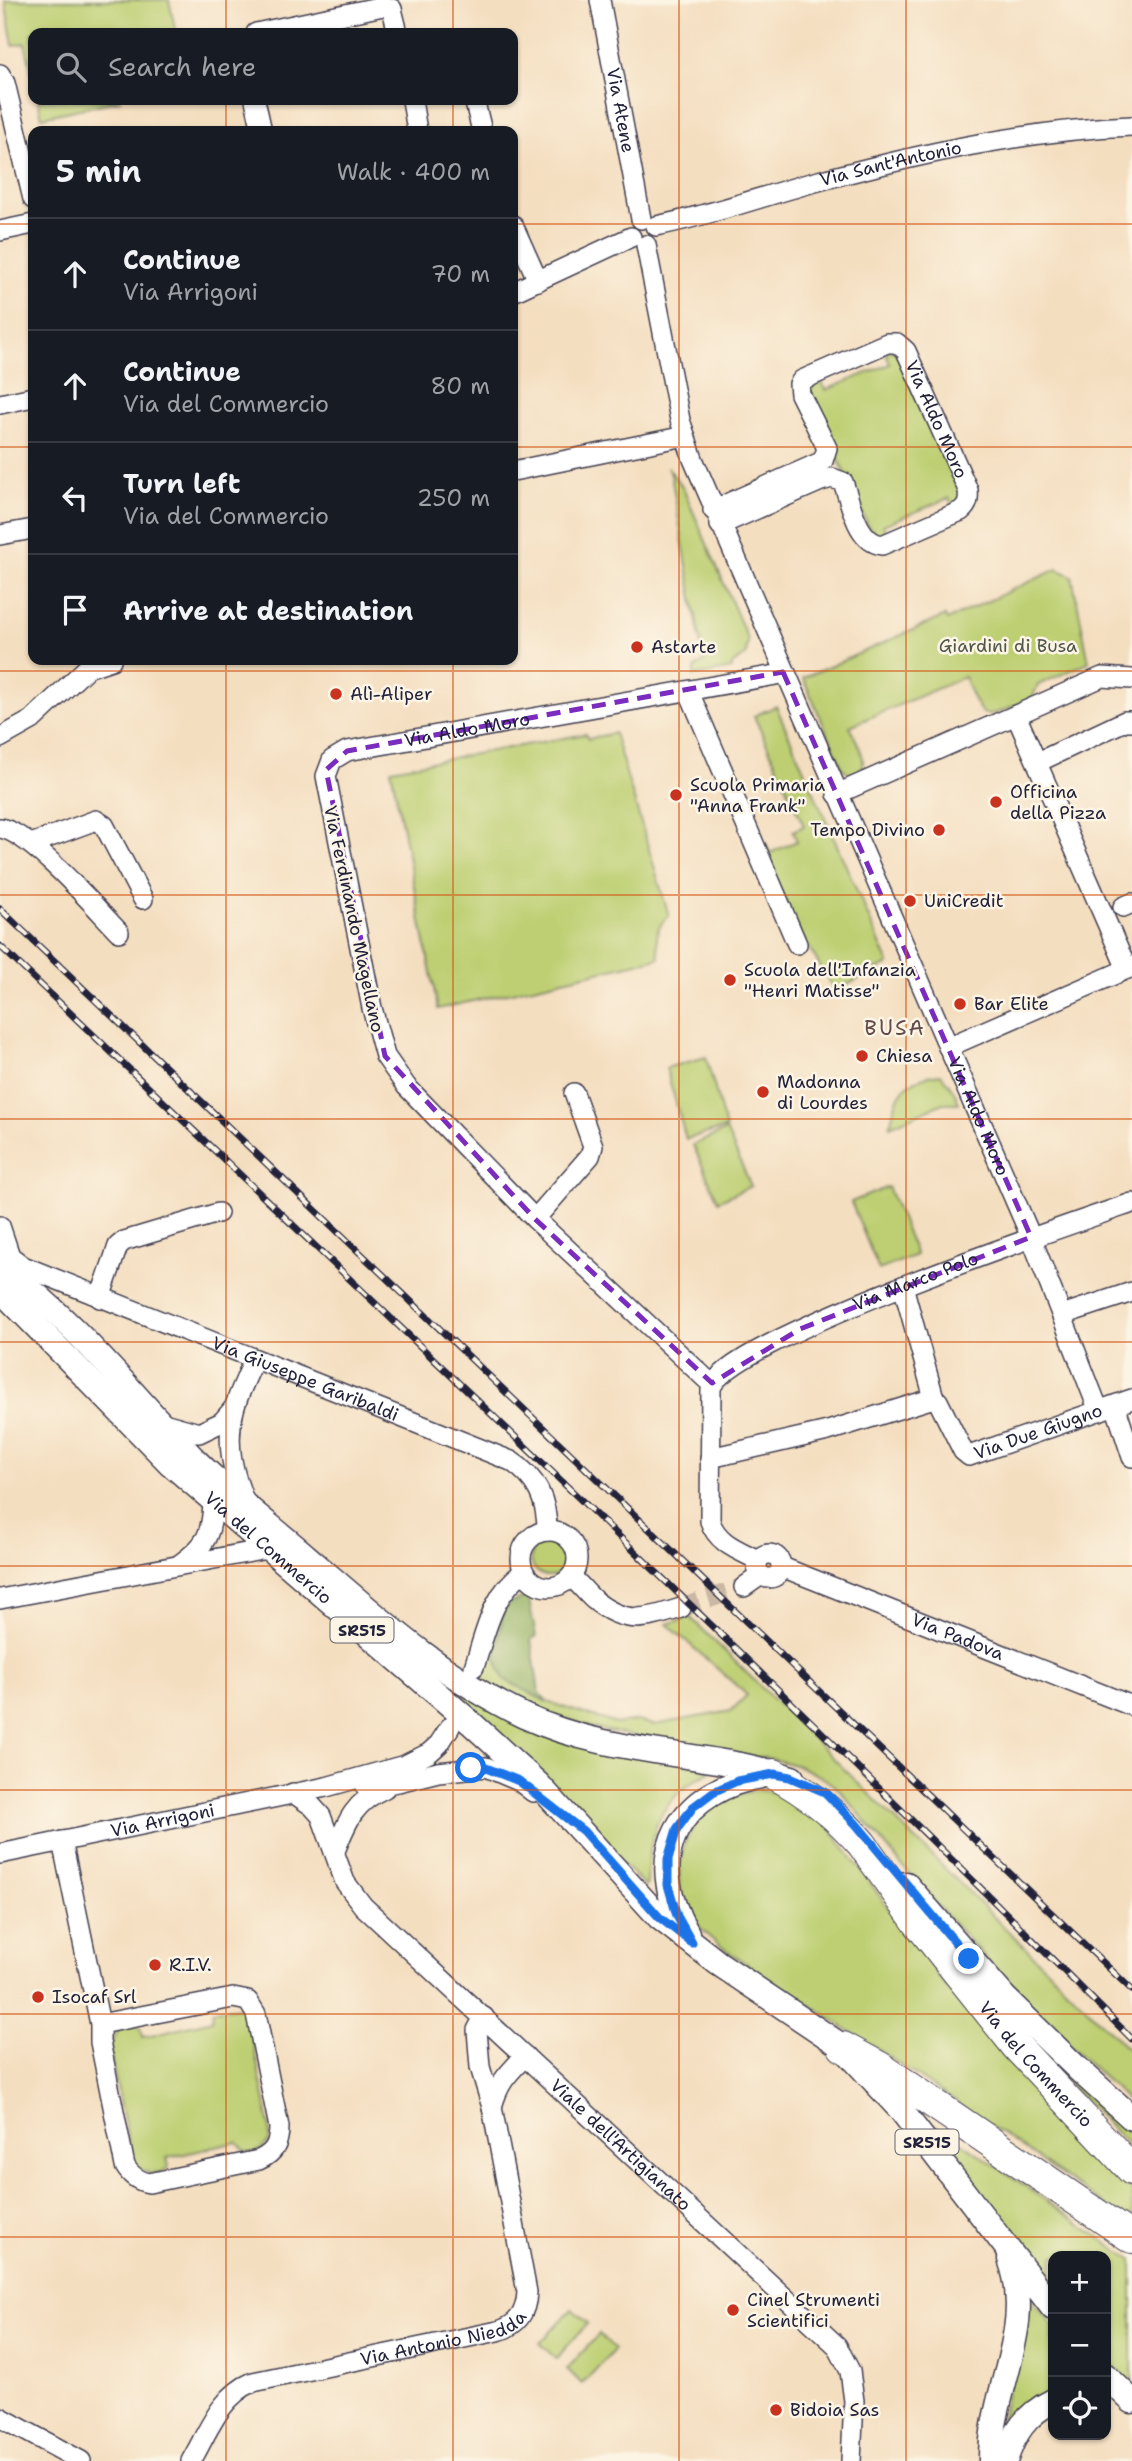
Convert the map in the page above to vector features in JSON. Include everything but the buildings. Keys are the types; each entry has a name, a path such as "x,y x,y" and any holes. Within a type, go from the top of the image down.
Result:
{"highway":[{"name":"Via del Commercio","path":"774,1774 823,1804 852,1832 992,2017 1132,2170"},
{"name":"Via del Commercio","path":"843,2047 891,2075 1131,2238"}],"main road":[{"name":"Via del Commercio","path":"11,1266 196,1460 406,1642 481,1693 527,1717 574,1734 627,1748 738,1764 790,1777 825,1792 856,1824 1005,1998 1132,2119"},
{"name":"Via del Commercio","path":"0,1289 171,1464 212,1502 538,1784 659,1917 718,1963 843,2047 901,2110 1048,2301"},
{"name":"Via del Commercio","path":"692,1943 677,1916 668,1885 668,1859 677,1829 693,1807 713,1792 737,1781 774,1774"},
{"path":"991,2461 997,2405 1019,2315 1019,2290 1003,2242"},
{"path":"1107,2377 1132,2401"},
{"path":"1111,2398 1132,2401"},
{"path":"1005,2461 1016,2433 1037,2409 1048,2404"}],"street":[{"name":"Via Atene","path":"600,0 649,223"},
{"path":"280,28 383,6 392,9 397,28"},
{"path":"0,74 5,83 28,178"},
{"path":"256,105 261,126"},
{"path":"413,105 416,126"},
{"path":"476,105 481,126"},
{"name":"Via Sant'Antonio","path":"649,223 869,168 1045,133 1132,126"},
{"path":"518,290 639,241 656,239 649,223"},
{"path":"0,231 28,225"},
{"path":"518,236 538,281"},
{"name":"Via Aldo Moro","path":"639,241 685,436 717,518 1031,1237 1062,1315 1115,1405 1132,1457"},
{"name":"Via Aldo Moro","path":"897,343 906,351 968,491 968,502 961,511 883,545 874,544 862,532 843,482 832,478 717,518 823,461 827,449 800,394 799,384 802,380 887,344 897,343"},
{"path":"0,404 28,398"},
{"path":"518,469 685,436"},
{"path":"0,535 28,530"},
{"path":"0,738 32,720 87,668 96,665"},
{"name":"Via Aldo Moro","path":"332,760 346,751 689,692 783,672"},
{"path":"837,794 1102,677 1132,679"},
{"path":"689,692 797,944"},
{"path":"948,1047 1129,967 1016,715"},
{"path":"1038,762 1125,721 1132,722"},
{"name":"Via Ferdinando Magellano","path":"332,760 326,770 327,786 384,1056 397,1075 535,1219"},
{"path":"0,810 0,828 11,830 31,844 119,932"},
{"path":"31,844 96,820 104,825 143,899"},
{"path":"574,1093 593,1146 590,1156 535,1219 712,1382 709,1513 714,1533 759,1568 744,1587"},
{"name":"Via Marco Polo","path":"712,1382 763,1347 820,1320 1031,1237 1132,1203"},
{"path":"100,1298 118,1246 124,1241 218,1213"},
{"path":"0,1226 7,1250 14,1260 11,1266"},
{"name":"Via Giuseppe Garibaldi","path":"11,1266 100,1298 511,1461 528,1474 540,1490 547,1531"},
{"name":"Via Due Giugno","path":"903,1286 934,1398 963,1451 969,1455 1115,1405"},
{"path":"1062,1315 1132,1292"},
{"path":"247,1506 237,1484 229,1448 234,1408 254,1359"},
{"path":"710,1458 828,1430 934,1398"},
{"path":"160,1422 199,1433 222,1422 234,1408"},
{"path":"180,1564 198,1551 207,1537 212,1517 212,1502"},
{"path":"547,1531 558,1532 572,1543 577,1560 571,1577 556,1586 548,1587 538,1585 524,1572 521,1563 525,1544 531,1537 547,1531"},
{"path":"0,1599 267,1549"},
{"name":"Via Padova","path":"759,1568 768,1579 774,1578 782,1567 1132,1706"},
{"path":"474,1667 498,1597 506,1586 524,1572"},
{"path":"571,1577 594,1600 614,1614 629,1619 647,1619 681,1608"},
{"name":"Via Arrigoni","path":"0,1854 326,1787 418,1760 439,1744 450,1727"},
{"name":"Via Arrigoni","path":"326,1787 358,1788 438,1772 486,1768 519,1781 583,1831"},
{"path":"335,1851 348,1820 359,1804 370,1795 398,1782"},
{"name":"Viale dell'Artigianato","path":"293,1793 321,1816 345,1882 363,1906 837,2346 850,2371 854,2401 851,2461"},
{"path":"62,1841 100,2024 100,2042 125,2166 135,2178 149,2183 259,2160 274,2150 279,2127 256,2014 248,2001 233,1998 100,2024"},
{"name":"Via Antonio Niedda","path":"191,2461 229,2397 246,2385 490,2333 505,2329 519,2319 524,2311 527,2292 492,2107 480,2067 477,2030 484,2017"},
{"path":"492,2107 497,2088 504,2077 525,2056"},
{"path":"0,2417 81,2461"}],"highlighted area":[{"path":"783,672 1031,1237 800,1329 712,1383 535,1219 385,1056 326,770 347,751"}],"green space":[{"path":"5,0 169,0 175,28 28,28 28,56 25,43 13,45"},
{"path":"39,105 98,105 42,117"},
{"path":"885,351 896,351 962,494 954,508 949,498 883,525 887,536 881,537 869,528 810,391 820,379 826,390 890,364"},
{"path":"667,466 683,488 748,640 746,655 732,665 732,669 694,676 695,668 704,662 671,475"},
{"name":"Giardini di Busa","path":"1057,569 1072,576 1089,662 1038,685 1032,698 993,714 980,710 964,677 850,726 862,753 863,766 853,775 843,769 803,678 945,616 947,620"},
{"path":"776,706 889,964 835,991 796,926 762,848 766,844 770,853 797,841 793,831 804,826 754,716"},
{"path":"614,733 669,916 658,930 659,958 438,1009 391,769 586,734 588,739"},
{"path":"706,1057 726,1128 686,1139 666,1068"},
{"path":"941,1074 959,1103 943,1103 890,1126 899,1096 904,1089 918,1079"},
{"path":"726,1130 751,1186 718,1201 693,1145"},
{"path":"888,1187 916,1255 879,1270 851,1202"},
{"path":"549,1540 562,1545 567,1558 562,1571 549,1576 536,1571 531,1558 536,1545"},
{"path":"525,1597 529,1600 536,1637 531,1639 539,1692 547,1702 504,1679 496,1658 504,1606"},
{"path":"504,1606 496,1658 504,1679 547,1702 617,1724 637,1721 654,1725 731,1711 747,1695 667,1624 690,1617 1132,2053 1132,2105 1017,1994 910,1875 840,1790 822,1777 799,1766 772,1759 706,1750 592,1728 542,1711 477,1679"},
{"path":"418,1666 451,1688 710,1772 679,1792 660,1817 650,1847 647,1884 645,1886"},
{"path":"757,1790 781,1793 819,1813 947,1988 1021,2075 1132,2190 1132,2224 920,2078 734,1956 697,1924 683,1901 680,1886 679,1870 687,1839 694,1826 717,1804"},
{"path":"240,2007 247,2014 270,2127 269,2142 256,2153 246,2152 237,2142 167,2158 169,2167 159,2172 141,2170 133,2163 109,2048 119,2029 135,2025 140,2027 143,2037 212,2020 213,2010"},
{"path":"1020,2028 1132,2134 1132,2149 1022,2035"},
{"path":"925,2121 950,2134 1132,2260 1132,2387 1111,2363 1111,2251 1048,2251 1048,2281"},
{"path":"1028,2294 1048,2320 1048,2396 998,2435"},
{"path":"572,2309 588,2323 556,2359 540,2343"},
{"path":"599,2334 615,2349 582,2384 567,2369"}],"tunnel":[{"path":"681,1608 744,1587"}],"railway":[{"path":"0,909 1132,1990"},
{"path":"0,946 711,1625 1132,2039"}],"place":[{"name":"Astarte","path":"637,647"},
{"name":"Alì-Aliper","path":"336,694"},
{"name":"Scuola Primaria \"Anna Frank\"","path":"676,795"},
{"name":"Officina della Pizza","path":"996,802"},
{"name":"Tempo Divino","path":"939,830"},
{"name":"UniCredit","path":"910,901"},
{"name":"Scuola dell'Infanzia \"Henri Matisse\"","path":"730,980"},
{"name":"Bar Elite","path":"960,1004"},
{"name":"Chiesa","path":"862,1056"},
{"name":"Madonna di Lourdes","path":"763,1092"},
{"name":"R.I.V.","path":"155,1965"},
{"name":"Isocaf Srl","path":"38,1997"},
{"name":"Cinel Strumenti Scientifici","path":"733,2310"},
{"name":"Bidoia Sas","path":"776,2410"}],"district":[{"name":"BUSA","path":"895,1028"}],"route":[{"path":"471,1768 501,1772 519,1781 583,1831 659,1917 692,1943 677,1916 668,1885 668,1859 677,1829 693,1807 724,1786 774,1774 790,1777 825,1792 856,1824 969,1959"}]}
